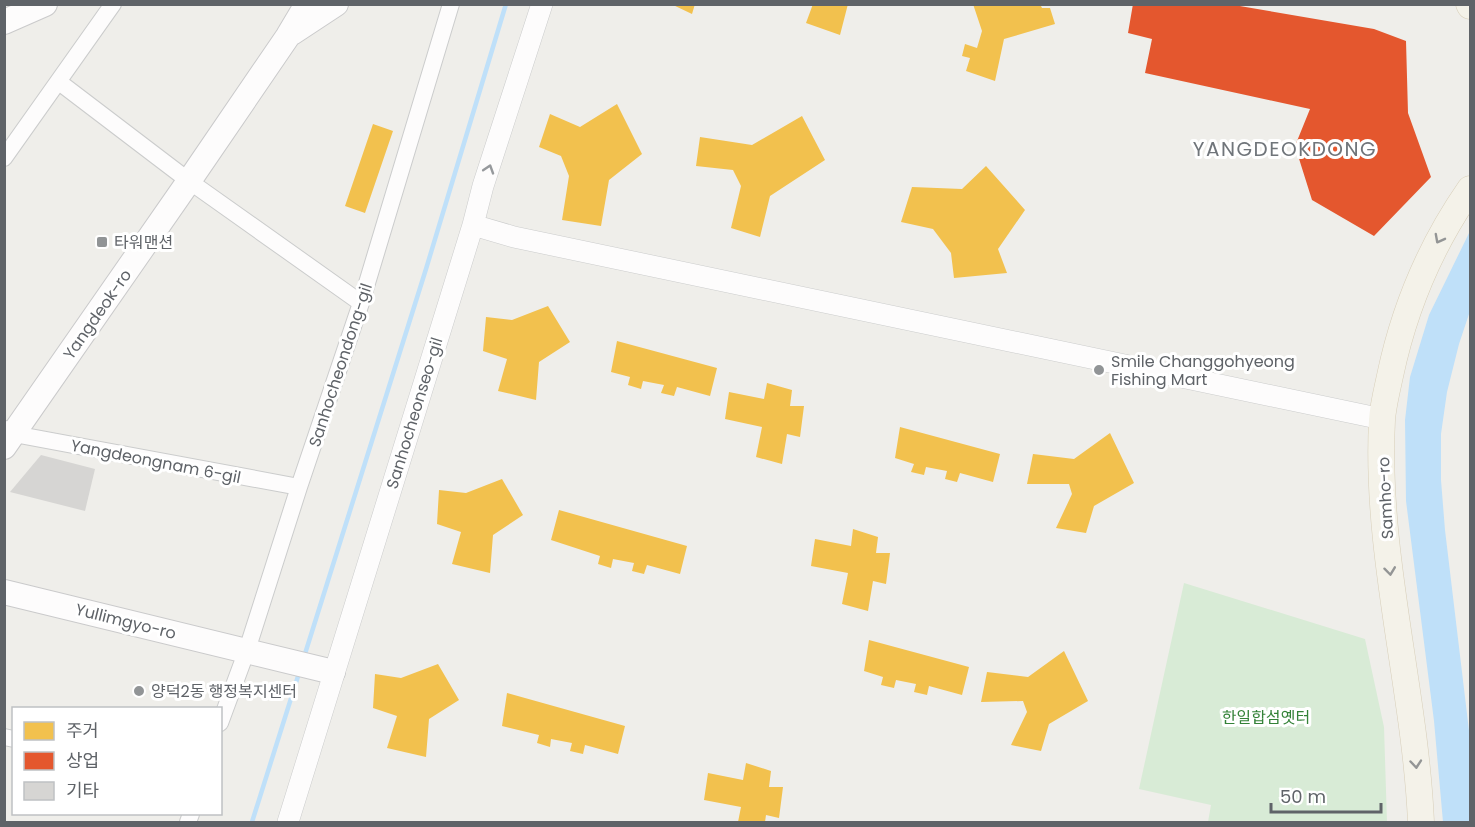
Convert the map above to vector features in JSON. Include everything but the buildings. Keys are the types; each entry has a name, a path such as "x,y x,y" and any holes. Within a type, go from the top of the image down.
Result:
{"main road":[{"path":"4,22 45,4"},
{"path":"288,36 336,4"},
{"name":"Yangdeok-ro","path":"8,436 189,181 288,36 305,6"},
{"name":"Samho-ro","path":"1421,822 1413,731 1390,572 1383,497 1382,419 1404,321 1434,248 1467,197"},
{"name":"Yullimgyo-ro","path":"4,592 322,670"}],"street":[{"path":"4,158 113,4"},
{"name":"Sanhocheondong-gil","path":"222,718 247,650 361,303 451,4"},
{"name":"Sanhocheonseo-gil","path":"288,822 322,670 473,225 483,186 542,4"},
{"path":"59,82 189,181 361,303"},
{"path":"473,225 514,237 1382,419"},
{"name":"Yangdeongnam 6-gil","path":"8,436 299,487"}],"green space":[{"name":"한일합섬옛터","path":"1184,583 1365,639 1384,727 1387,822 1208,822 1211,805 1139,789"}],"water":[{"path":"1470,231 1470,311 1447,392 1441,434 1441,480 1470,739 1470,822 1443,822 1434,721 1406,501 1405,420 1410,377 1429,315"}],"waterway":[{"path":"304,657 426,269 506,4"},
{"path":"252,822 300,670"}],"place":[{"name":"타워맨션","path":"102,242"},
{"name":"Smile Changgohyeong Fishing Mart","path":"1099,370"},
{"name":"양덕2동 행정복지센터","path":"139,691"}],"district":[{"name":"YANGDEOKDONG","path":"1285,149"}]}
